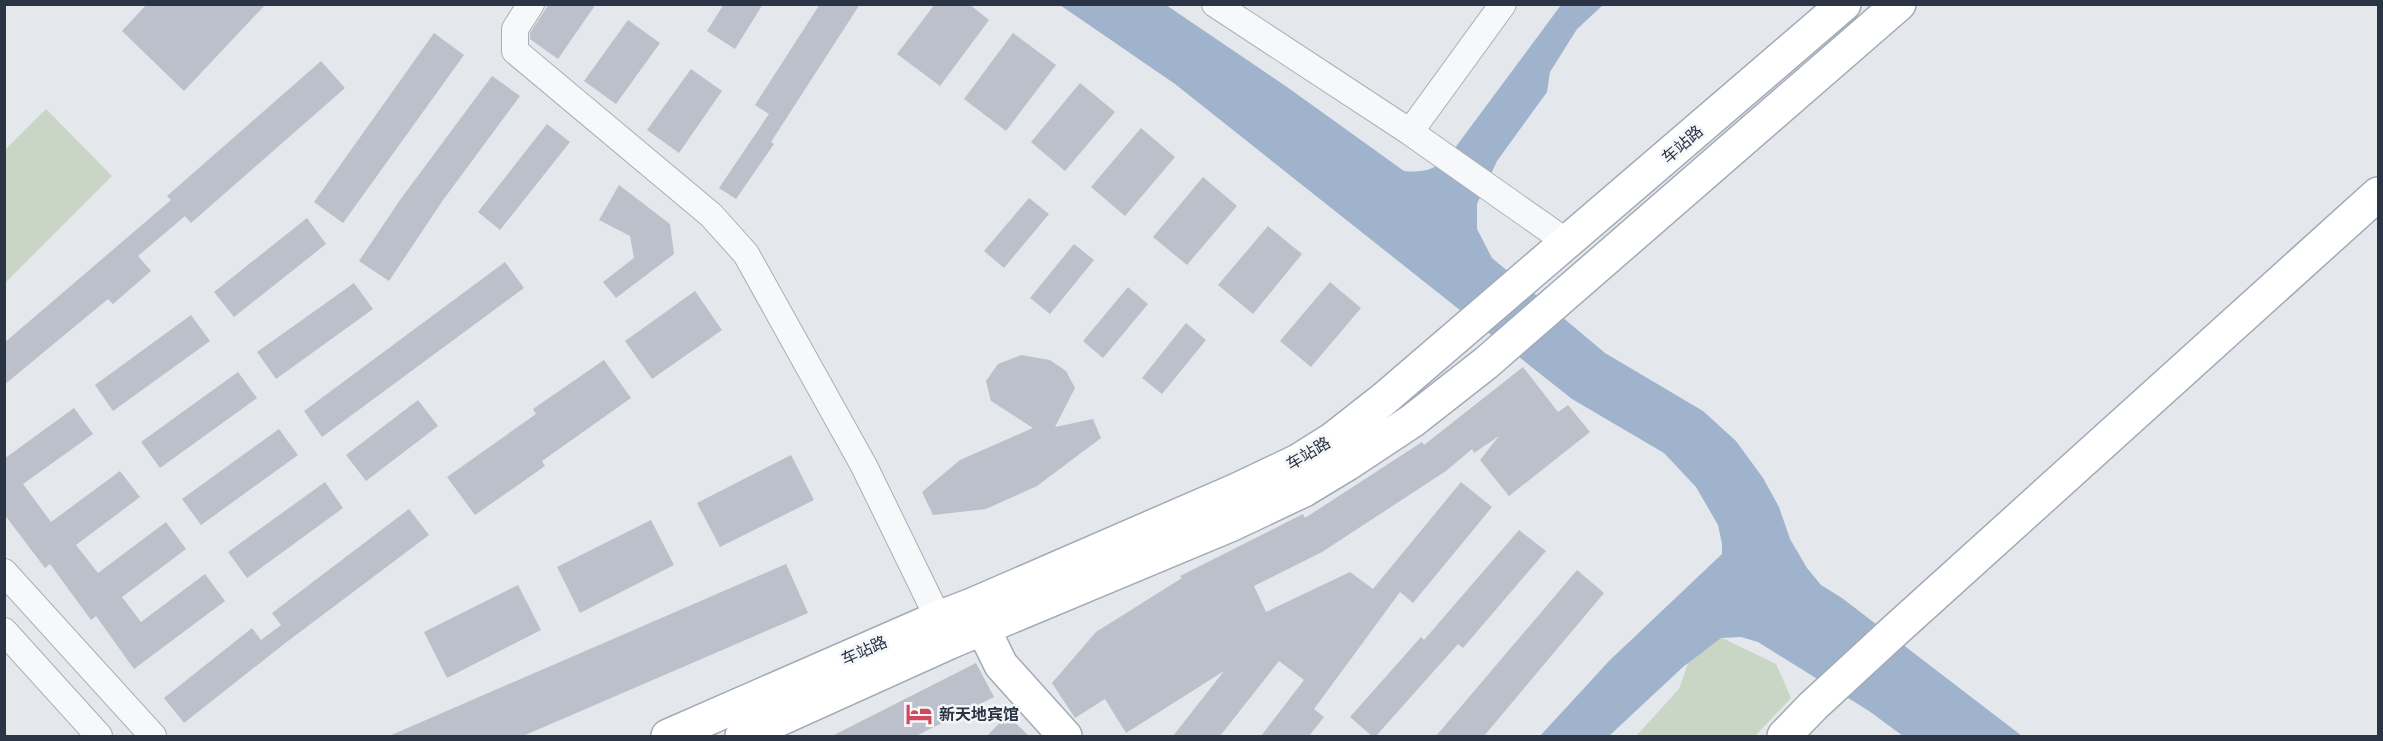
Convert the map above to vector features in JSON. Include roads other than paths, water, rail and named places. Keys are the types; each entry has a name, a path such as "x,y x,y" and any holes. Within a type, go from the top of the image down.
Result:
{"main road":[{"name":"车站路","path":"977,618 1298,461 1333,439 1384,399 1568,243 1844,4"},
{"name":"车站路","path":"668,736 944,630 1230,525 1305,490 1412,421 1486,363 1899,4"},
{"path":"1784,736 1891,634 2379,194"},
{"path":"977,618 1000,665 1065,736"},
{"name":"车站路","path":"742,736 944,630"}],"street":[{"path":"531,4 515,29 515,51 711,215 746,254 864,466 944,630"},
{"path":"1215,4 1410,132 1568,243"},
{"path":"1410,132 1503,4"},
{"path":"4,572 153,736"},
{"path":"4,631 99,736"}],"water":[{"path":"1060,5 1166,5 1287,87 1404,171 1411,172 1423,171 1439,165 1449,156 1561,5 1603,5 1577,29 1550,72 1547,92 1497,161 1477,204 1477,229 1492,258 1605,353 1703,411 1736,441 1763,478 1779,507 1790,539 1807,568 1821,585 1842,598 2022,736 1903,736 1869,711 1758,642 1741,637 1721,638 1683,667 1609,736 1540,736 1610,660 1722,554 1718,525 1696,487 1664,453 1572,399 1175,84"}],"place":[{"name":"新天地宾馆","path":"919,714"}]}
